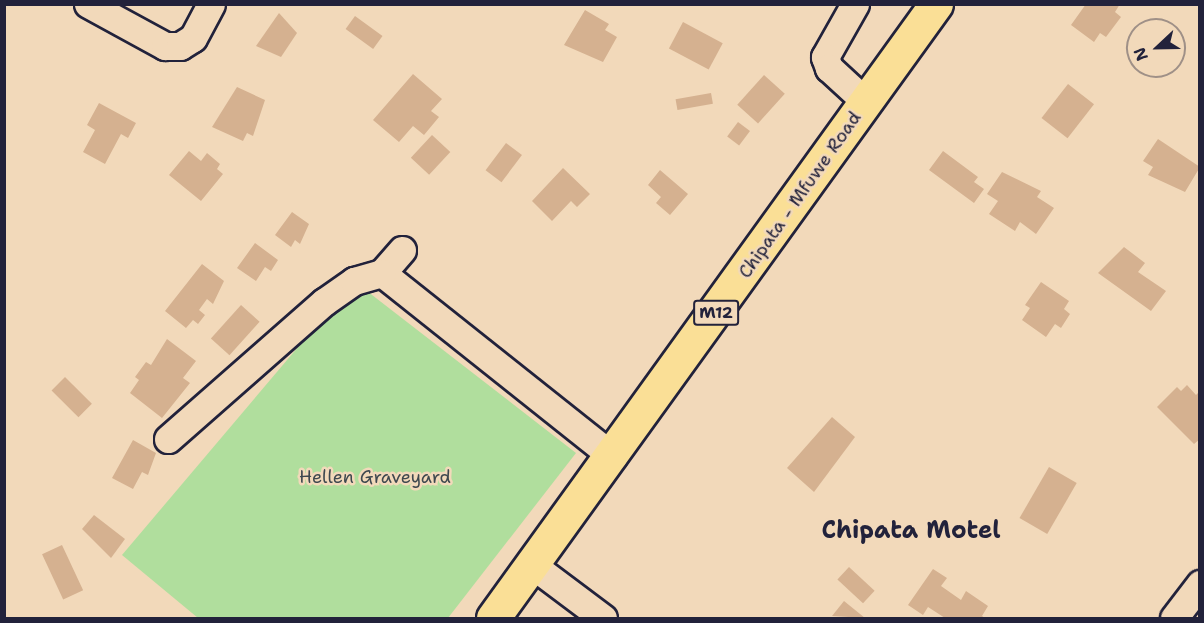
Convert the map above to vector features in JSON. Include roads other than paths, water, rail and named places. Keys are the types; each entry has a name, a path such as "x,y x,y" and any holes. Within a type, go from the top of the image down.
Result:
{"main road":[{"name":"Chipata - Mfuwe Road","path":"493,618 531,564 613,458 936,4"}],"street":[{"path":"88,4 165,46 180,46 193,38 211,4"},
{"path":"855,4 825,57 829,68 866,102"},
{"path":"168,439 324,302 354,281 382,273 402,250"},
{"path":"382,273 613,458"},
{"path":"531,564 603,618"},
{"path":"1174,618 1200,584"}],"district":[{"name":"Chipata Motel","path":"911,531"}],"park label":[{"name":"Hellen Graveyard","path":"375,477"}]}
